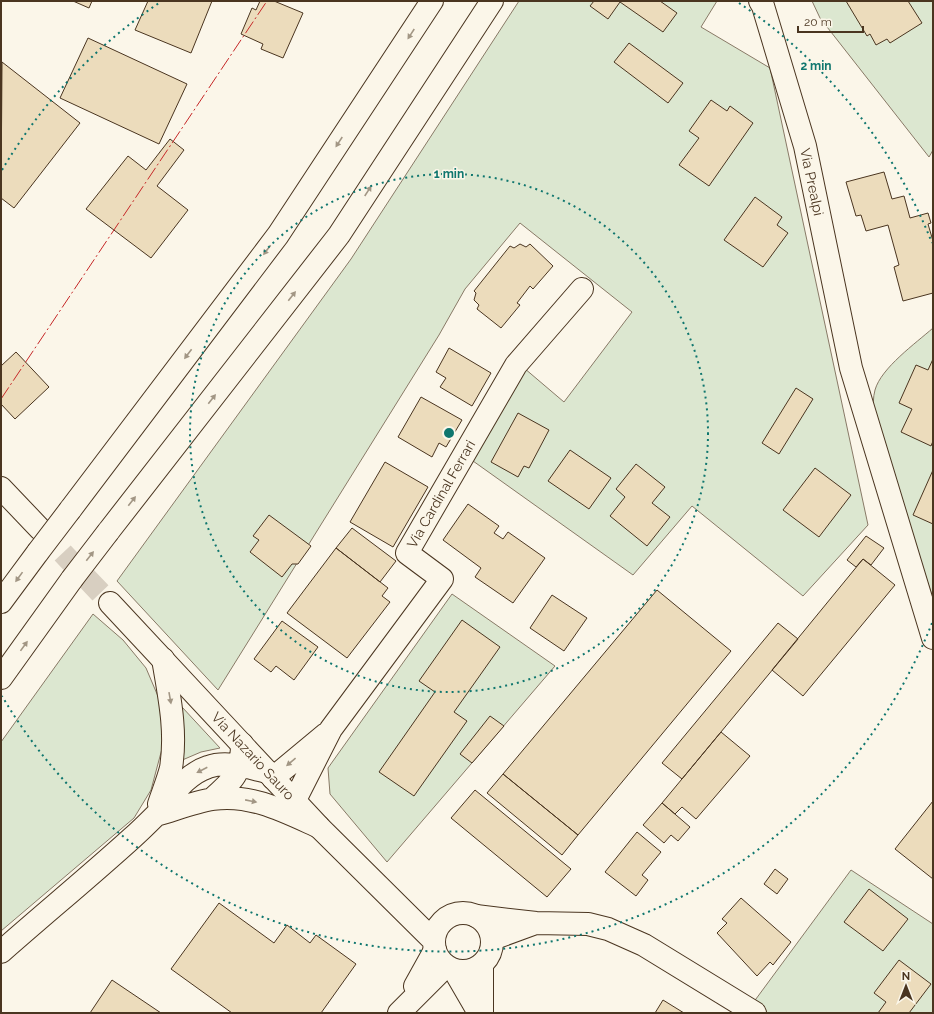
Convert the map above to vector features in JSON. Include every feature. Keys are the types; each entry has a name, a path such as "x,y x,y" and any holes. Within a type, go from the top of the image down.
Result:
{"main road":[{"path":"1,602 278,235 432,1"},
{"path":"1,678 108,532 339,235 492,1"},
{"name":"Via Prealpi","path":"760,1 763,6 805,146 851,368 933,638"},
{"name":"Via Cardinal Ferrari","path":"295,800 331,729 442,579 408,553 516,365 582,289"},
{"path":"1,488 40,529"},
{"name":"Via Nazario Sauro","path":"110,603 319,827 400,906 442,957"},
{"path":"156,815 171,769 173,744 172,710 163,660"},
{"name":"Via Cardinal Ferrari","path":"271,775 331,729"},
{"path":"212,799 224,788 240,766 242,744"},
{"path":"1,952 131,839 156,815 182,783 198,771 210,766 221,764 240,766 271,775"},
{"path":"156,815 212,799 246,800 266,804 319,827"},
{"path":"400,906 449,917"},
{"path":"479,1013 442,957 436,931 441,923 449,917 458,914 536,923 588,924 608,929 644,945 755,1013"},
{"path":"442,957 464,972 473,970 482,965 488,958 492,948 490,930 484,922 476,916"},
{"path":"492,939 536,923"},
{"path":"402,1009 442,957"},
{"path":"482,965 482,1013"}],"green space":[{"path":"519,1 717,1 701,27 770,68 868,525 803,596 692,506 633,575 473,461 473,454 524,368 564,402 632,312 520,223 465,289 439,335 218,690 117,581 351,259"},
{"path":"812,1 933,1 933,150 929,157 820,18"},
{"path":"933,328 933,598 877,436 873,401 875,390 884,373 900,356"},
{"path":"452,594 555,666 387,862 330,794 328,768"},
{"path":"93,614 123,640 146,668 160,701 163,745 151,790 134,818 1,931 1,742"},
{"path":"182,707 220,748 201,752 180,761"},
{"path":"851,870 933,924 933,1013 767,1013 753,1003"}],"building":[{"path":"73,1 92,1 89,8"},
{"path":"148,1 212,1 191,53 135,30"},
{"path":"260,1 274,1 303,13 283,58 261,49 263,44 241,34 252,8 256,10"},
{"path":"594,1 660,1 677,13 663,32 620,2 608,19 590,6"},
{"path":"846,1 908,1 922,23 890,43 887,39 876,45 870,34 867,36"},
{"path":"88,38 187,84 159,144 60,98"},
{"path":"629,43 683,83 668,103 614,62"},
{"path":"2,62 80,123 14,208 1,198"},
{"path":"711,100 727,111 730,106 753,123 709,186 679,165 699,138 689,131"},
{"path":"170,139 184,150 157,186 188,210 151,258 86,209 128,156 146,170"},
{"path":"884,172 892,199 904,196 910,218 928,213 931,223 928,224 933,241 933,293 903,301 894,267 899,265 888,225 866,231 861,215 856,216 846,182"},
{"path":"755,197 782,217 777,225 788,233 763,267 724,240"},
{"path":"520,244 526,247 530,244 553,266 533,289 530,286 517,303 520,305 501,328 477,309 479,305 474,300 476,293 474,291 510,246 514,248"},
{"path":"449,348 491,373 472,406 440,387 446,378 436,372"},
{"path":"16,352 49,387 15,419 1,404 1,366"},
{"path":"933,359 933,441 931,446 901,432 912,409 899,403 916,365 928,370"},
{"path":"796,388 813,399 779,454 762,443"},
{"path":"421,397 462,420 446,447 439,443 432,457 398,437"},
{"path":"518,413 549,430 529,468 524,466 518,477 491,462"},
{"path":"570,450 611,478 589,509 548,481"},
{"path":"385,462 428,487 393,547 350,522"},
{"path":"636,464 665,487 652,503 670,517 647,546 610,516 625,497 616,489"},
{"path":"815,468 851,495 819,537 783,510"},
{"path":"933,470 933,524 913,515"},
{"path":"468,504 499,526 494,533 503,539 508,532 545,558 513,603 475,577 481,568 443,540"},
{"path":"269,515 311,546 298,564 292,564 282,577 250,552 259,540 253,536"},
{"path":"352,528 396,561 380,582 336,548"},
{"path":"866,536 884,548 871,565 863,559 856,567 847,560"},
{"path":"336,548 388,588 382,596 390,602 347,658 287,613"},
{"path":"863,559 895,585 803,696 772,670"},
{"path":"657,590 731,651 578,835 503,774"},
{"path":"552,595 587,618 564,651 530,628"},
{"path":"462,620 500,647 454,712 467,721 414,796 379,772 435,692 419,681"},
{"path":"282,621 318,647 294,680 276,666 271,672 254,659"},
{"path":"778,623 798,639 682,779 662,763"},
{"path":"490,716 504,726 472,763 460,754"},
{"path":"721,732 750,756 696,819 682,807 675,814 662,803"},
{"path":"503,774 578,835 562,855 487,793"},
{"path":"475,790 571,869 547,897 451,818"},
{"path":"933,801 933,879 895,849"},
{"path":"662,803 690,827 678,841 671,835 664,843 643,825"},
{"path":"637,832 661,852 642,875 648,880 636,896 605,872"},
{"path":"775,869 788,879 777,894 764,884"},
{"path":"869,889 908,919 883,951 844,922"},
{"path":"741,898 791,942 773,965 770,962 757,976 717,933 727,923 722,919"},
{"path":"219,903 274,943 287,925 310,943 316,935 356,964 321,1013 232,1013 171,969"},
{"path":"899,960 931,984 909,1013 878,1013 886,1002 874,993"},
{"path":"112,980 161,1013 90,1013"},
{"path":"663,1000 684,1013 655,1013"}],"tunnel":[{"path":"40,529 110,603"}],"power":[{"path":"1,399 267,1"}]}
